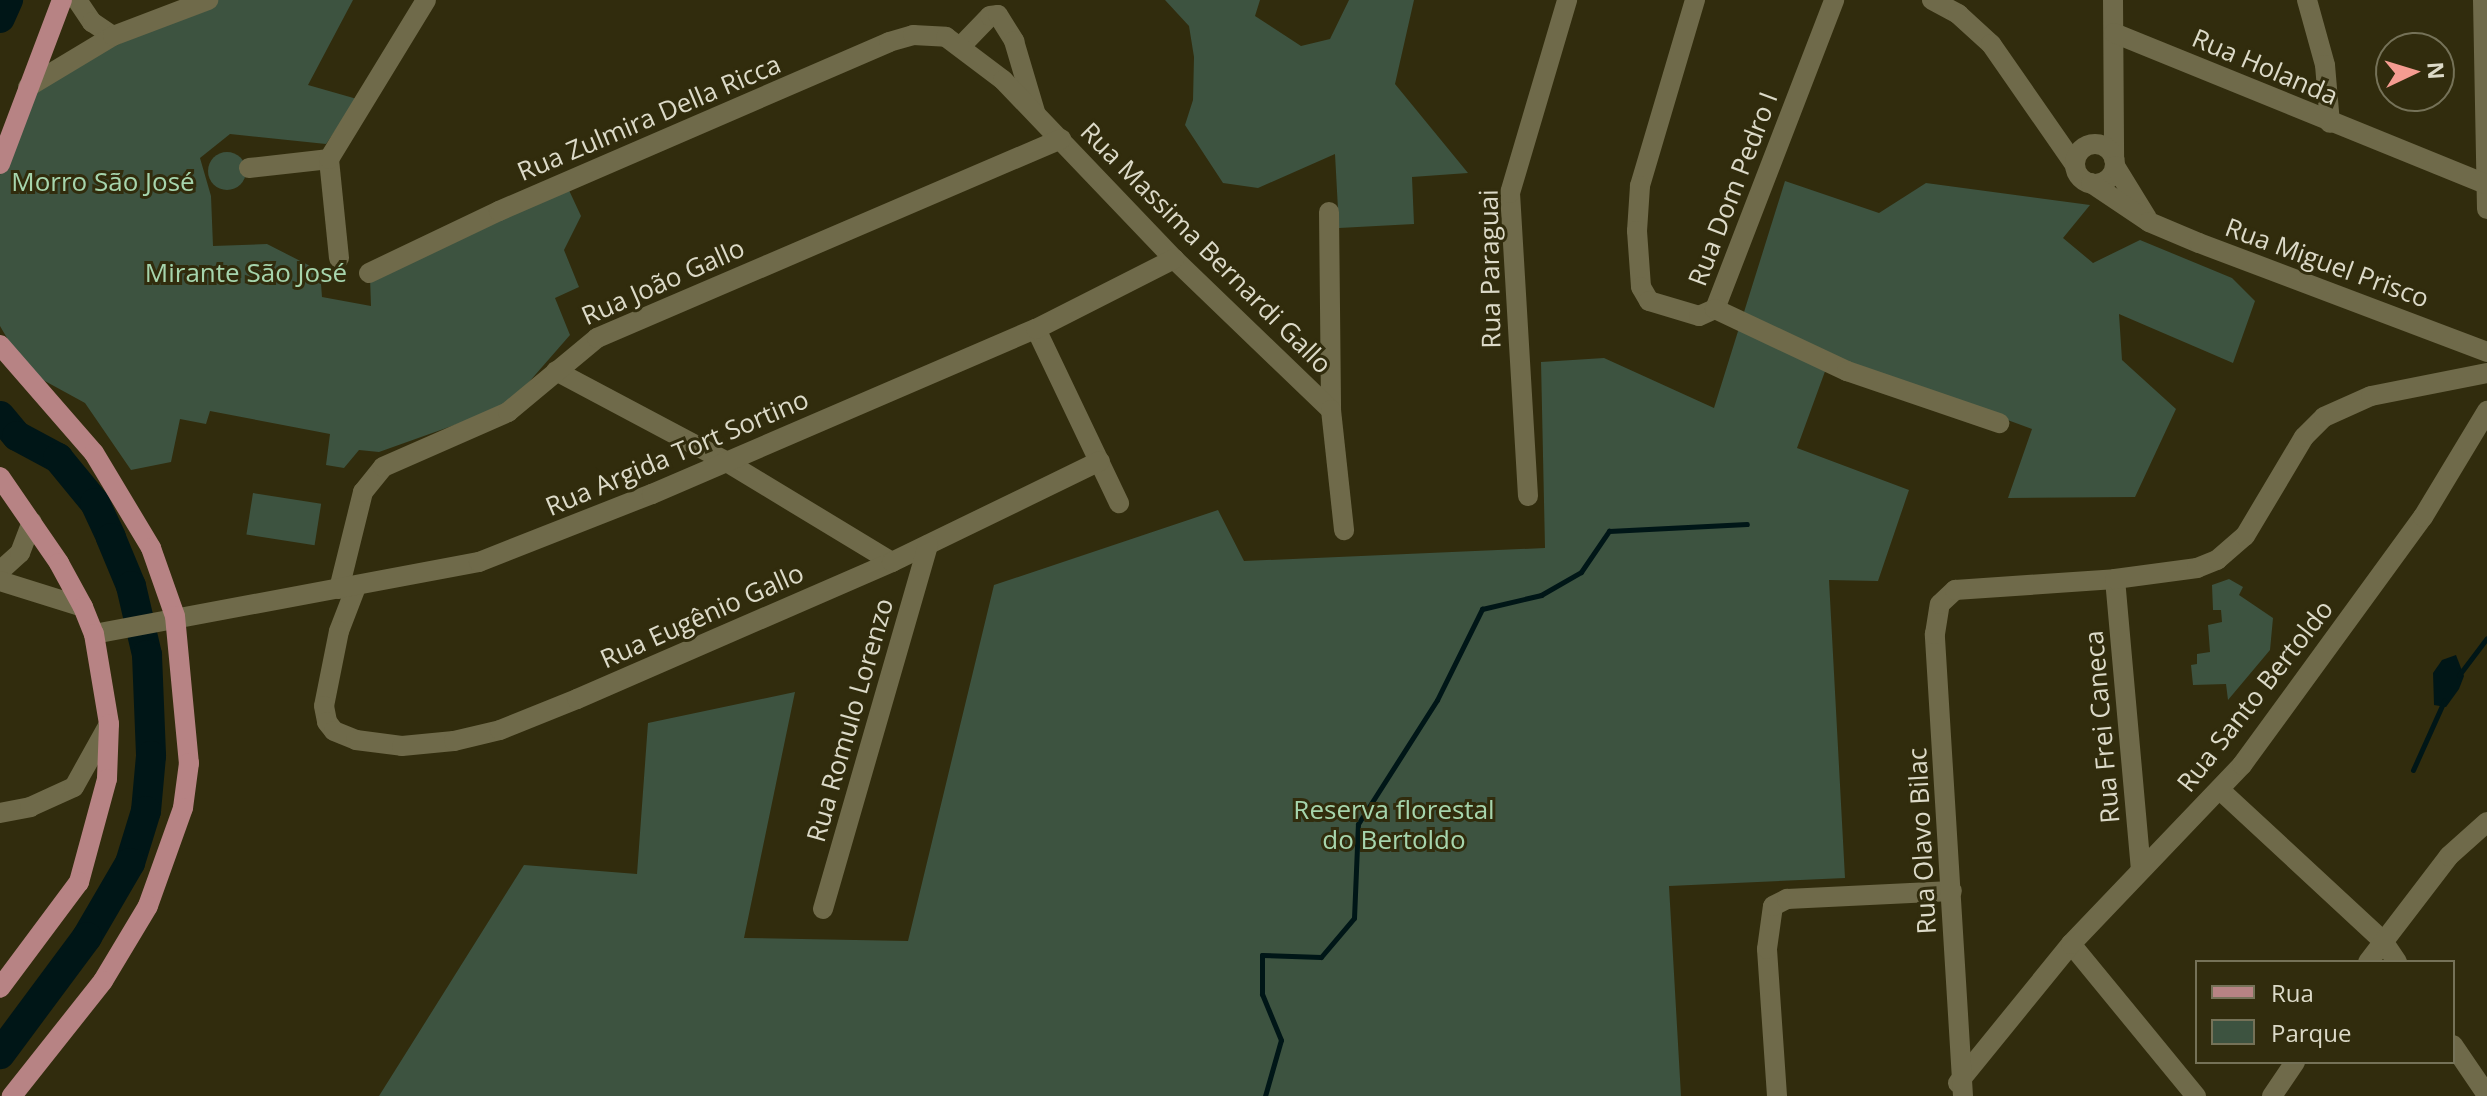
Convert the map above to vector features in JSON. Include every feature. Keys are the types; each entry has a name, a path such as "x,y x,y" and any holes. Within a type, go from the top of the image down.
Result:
{"main road":[{"path":"0,164 62,0"},
{"path":"0,345 94,453 151,548 175,616 189,763 183,808 148,906 111,969 12,1096"},
{"path":"0,477 32,522 83,607 104,631 109,724 107,779 79,882 0,988"}],"street":[{"path":"77,0 92,22 113,36"},
{"path":"28,87 113,36 208,0"},
{"path":"339,258 329,159 426,0"},
{"name":"Rua Paraguai","path":"1528,496 1510,193 1567,0"},
{"name":"Rua Dom Pedro I","path":"1695,0 1640,186 1638,263 1649,301 1699,316 1715,309 1834,0"},
{"name":"Rua Miguel Prisco","path":"1932,0 1958,14 1991,44 2043,114 2075,165 2091,183 2149,222 2257,268 2487,352"},
{"path":"2091,183 2109,178 2114,162 2113,0"},
{"path":"2307,0 2325,65 2330,123"},
{"path":"2483,0 2487,209"},
{"path":"959,43 990,16 998,15 1014,41 1035,112"},
{"name":"Rua Holanda","path":"2114,33 2486,184"},
{"name":"Rua Zulmira Della Ricca","path":"369,273 889,42 913,35 959,43"},
{"name":"Rua Massima Bernardi Gallo","path":"959,43 1035,112 1174,259 1331,410 1344,530"},
{"path":"2075,165 2078,153 2091,144 2114,91"},
{"name":"Rua Miguel Prisco","path":"2043,114 2091,144 2107,148 2149,222"},
{"name":"Rua João Gallo","path":"324,706 339,631 338,589 371,476 399,458 508,412 597,338 1061,139"},
{"path":"249,168 329,159"},
{"path":"1329,212 1331,410"},
{"name":"Rua Argida Tort Sortino","path":"104,631 479,562 1036,329 1174,259"},
{"path":"1715,309 1847,371 1999,423"},
{"path":"1036,329 1119,503"},
{"path":"556,371 725,461 892,562"},
{"path":"2115,579 2197,568 2233,550 2304,437 2342,406 2487,373"},
{"name":"Rua Santo Bertoldo","path":"1958,1090 2071,944 2220,790 2423,517 2486,410"},
{"name":"Rua Eugênio Gallo","path":"324,706 334,731 356,740 402,746 500,730 892,562 1100,461"},
{"path":"0,571 20,553 32,522"},
{"name":"Rua Romulo Lorenzo","path":"823,909 928,545"},
{"name":"Rua Olavo Bilac","path":"1958,1090 1952,891 1935,634 1940,604 1955,590 2115,579"},
{"name":"Rua Frei Caneca","path":"2115,579 2141,870"},
{"path":"0,581 83,607"},
{"path":"338,589 339,631"},
{"path":"0,813 30,807 74,787 109,724"},
{"path":"2220,790 2383,941 2396,960"},
{"path":"2369,960 2449,856 2487,822"},
{"path":"1777,1096 1767,949 1773,906 1787,899 1952,891"},
{"path":"2071,944 2196,1096"},
{"path":"2455,1048 2485,1087"},
{"path":"2272,1096 2294,1064"}],"green space":[{"name":"Morro São José","path":"215,0 353,0 308,85 357,99 326,144 230,134 200,158 211,196 213,246 267,244 320,271 322,297 371,306 370,278 567,186 581,216 564,250 579,287 555,298 570,335 508,406 379,452 359,450 344,468 326,465 330,434 210,411 206,424 180,419 171,462 131,470 85,403 43,380 14,350 0,326 0,175 27,99 49,76"},
{"path":"1165,0 1260,0 1255,16 1301,46 1330,39 1349,0 1414,0 1395,84 1468,173 1412,177 1414,224 1339,228 1335,154 1258,188 1223,183 1185,125 1193,100 1194,57 1189,26"},
{"path":"227,152 240,158 246,171 240,184 227,190 214,184 208,171 214,158"},
{"name":"Reserva florestal do Bertoldo","path":"1785,181 1879,213 1926,183 2090,205 2063,238 2093,263 2140,240 2232,278 2255,301 2233,363 2119,314 2122,360 2176,409 2135,497 2008,498 2032,429 1831,355 1797,448 1909,490 1878,581 1829,580 1845,878 1669,886 1681,1096 379,1096 524,865 637,874 648,723 795,692 744,938 908,941 994,585 1218,510 1244,561 1545,548 1541,362 1604,358 1714,408"},
{"path":"253,493 321,504 315,545 246,534"},
{"path":"2229,579 2243,587 2239,595 2273,618 2270,650 2228,700 2226,684 2193,685 2191,665 2197,664 2197,654 2210,652 2208,625 2222,622 2221,610 2213,610 2212,585"}],"shaded area":[{"path":"2456,655 2464,676 2459,689 2446,707 2434,705 2433,673 2442,660"}],"waterway":[{"path":"0,18 8,0"},
{"path":"0,416 17,436 58,458 95,503 111,538 131,586 147,655 151,756 146,811 130,863 87,937 0,1054"},
{"path":"1265,1096 1281,1040 1262,994 1262,955 1321,957 1354,918 1358,824 1437,700 1482,609 1541,595 1581,572 1609,531 1747,524"},
{"path":"2459,675 2487,638"},
{"path":"2413,770 2444,701"}],"park label":[{"name":"Mirante São José","path":"246,273"}]}
